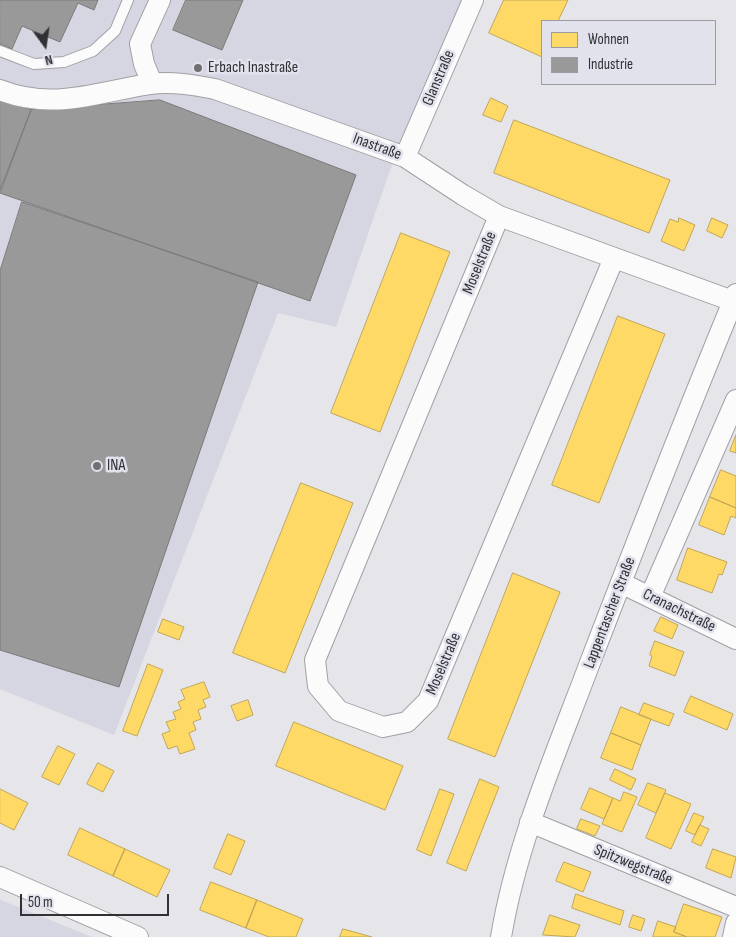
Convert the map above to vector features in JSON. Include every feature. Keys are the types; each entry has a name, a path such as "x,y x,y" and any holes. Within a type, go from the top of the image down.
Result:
{"street":[{"path":"152,84 144,64 140,44 160,0"},
{"name":"Glanstraße","path":"405,157 473,0"},
{"name":"Inastraße","path":"0,90 39,101 83,98 152,84 188,84 215,89 405,157 499,216 614,258 735,298"},
{"name":"Moselstraße","path":"499,216 316,660 318,686 339,711 383,727 407,722 428,701 614,258"},
{"name":"Lappentascher Straße","path":"502,937 507,902 530,822 621,584 735,298"},
{"name":"Lappentascher Straße","path":"650,597 736,400"},
{"name":"Cranachstraße","path":"621,584 736,639"},
{"name":"Spitzwegstraße","path":"530,822 736,907"},
{"path":"0,877 138,937"},
{"path":"733,937 736,924"}],"lane":[{"path":"0,51 34,64 64,62 92,51 115,30 128,0"}],"shaded area":[{"path":"0,0 463,0 389,173 336,327 278,313 114,735 0,689"},
{"path":"1,900 92,937 0,937"}],"building: Wohnen":[{"path":"504,0 568,0 558,20 541,20 541,57 489,33"},
{"path":"491,98 508,106 501,122 483,115"},
{"path":"514,120 670,180 649,233 494,173"},
{"path":"679,218 695,225 684,251 661,241 670,219 678,222"},
{"path":"712,218 728,225 722,238 707,231"},
{"path":"401,233 450,252 380,432 331,413"},
{"path":"618,316 665,334 599,503 552,485"},
{"path":"736,435 736,453 730,451"},
{"path":"721,470 736,476 736,508 710,497"},
{"path":"301,483 353,503 285,673 233,653"},
{"path":"710,497 736,508 736,518 731,516 724,535 699,525"},
{"path":"688,548 727,562 722,575 719,574 712,593 677,580"},
{"path":"513,573 560,592 495,757 448,739"},
{"path":"661,617 678,625 672,639 654,631"},
{"path":"163,619 184,627 179,640 158,632"},
{"path":"655,641 684,652 675,676 649,666 652,656 650,655"},
{"path":"148,664 163,670 137,736 123,731"},
{"path":"204,682 210,697 203,700 206,707 198,710 201,719 193,722 196,730 189,733 195,749 180,754 177,746 168,749 162,734 170,731 166,722 176,719 173,712 181,709 178,702 185,699 181,690"},
{"path":"691,696 733,714 727,730 684,712"},
{"path":"248,700 253,715 237,721 231,706"},
{"path":"644,703 674,714 669,726 639,715"},
{"path":"621,707 651,719 641,745 611,733"},
{"path":"294,722 403,766 385,810 276,766"},
{"path":"611,733 641,745 632,770 601,758"},
{"path":"58,746 75,754 59,785 42,777"},
{"path":"98,763 114,771 103,792 87,784"},
{"path":"615,769 636,779 631,790 610,780"},
{"path":"480,779 499,787 466,871 447,863"},
{"path":"648,783 666,790 656,813 638,805"},
{"path":"590,788 613,798 604,819 581,809"},
{"path":"0,789 28,803 14,830 0,823"},
{"path":"440,789 454,794 431,856 417,850"},
{"path":"624,792 637,797 622,832 602,824 613,798 620,801"},
{"path":"665,793 691,804 671,849 646,838"},
{"path":"694,813 704,817 695,835 686,831"},
{"path":"581,819 600,826 595,836 577,829"},
{"path":"700,825 709,829 701,846 692,842"},
{"path":"80,828 125,849 113,876 68,855"},
{"path":"228,834 245,841 231,875 214,868"},
{"path":"125,849 170,870 157,897 113,876"},
{"path":"713,849 736,857 731,878 706,868"},
{"path":"564,862 591,872 583,892 556,881"},
{"path":"211,882 257,900 246,928 200,910"},
{"path":"576,894 624,911 620,925 572,908"},
{"path":"257,900 303,919 296,937 269,937 246,928"},
{"path":"684,904 722,917 715,937 687,937 674,932"},
{"path":"550,915 580,925 575,937 543,935"},
{"path":"633,915 645,919 641,931 629,927"},
{"path":"658,921 676,927 674,932 687,937 653,937"},
{"path":"343,929 372,937 340,937"}],"building: Industrie":[{"path":"0,0 98,0 94,10 78,3 60,42 22,26 12,49 0,44"},
{"path":"186,0 243,0 222,50 173,30"},
{"path":"0,98 31,110 0,190"},
{"path":"160,100 356,175 310,301 0,193 31,110"},
{"name":"INA","path":"22,202 258,282 119,687 0,650 0,271"}],"place":[{"name":"Erbach Inastraße","path":"198,68"},
{"name":"INA","path":"97,466"}]}
